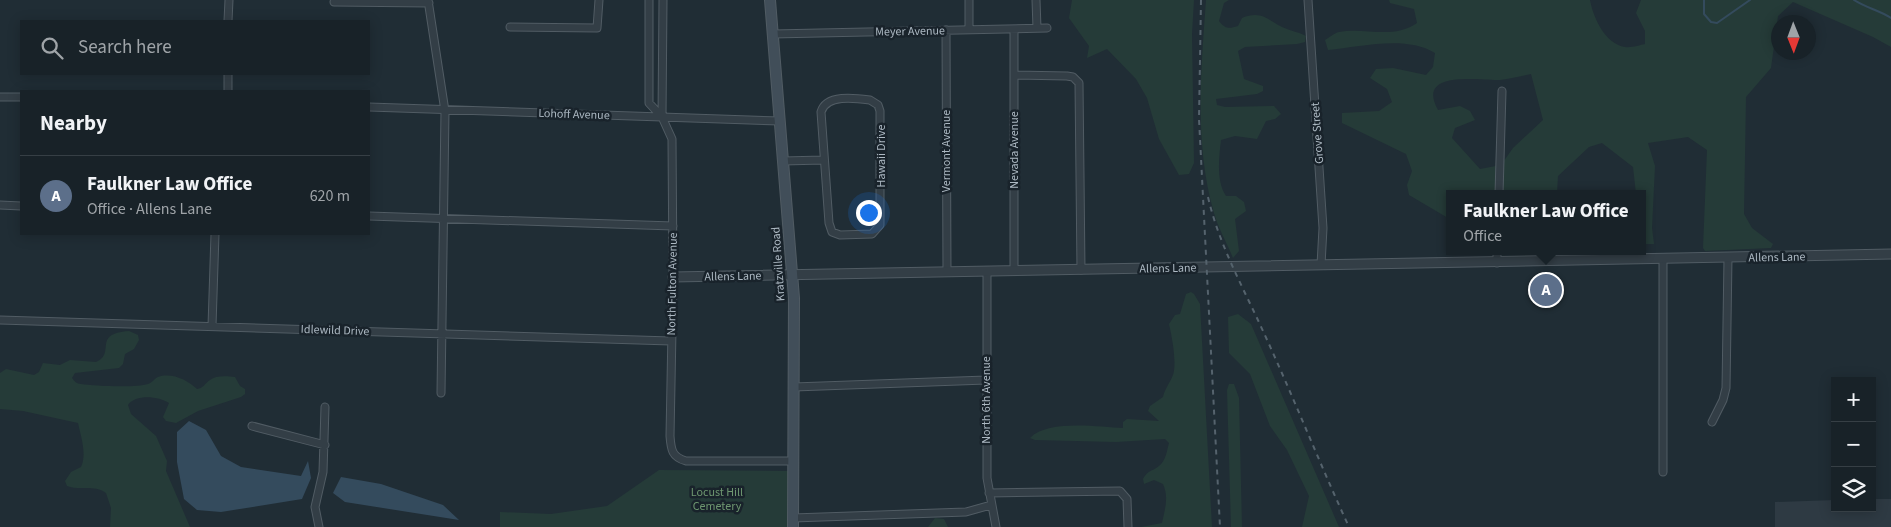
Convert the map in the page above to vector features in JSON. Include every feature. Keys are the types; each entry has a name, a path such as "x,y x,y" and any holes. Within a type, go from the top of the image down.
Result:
{"main road":[{"name":"Kratzville Road","path":"770,0 792,275 794,387 793,522"}],"street":[{"path":"228,0 228,20"},
{"path":"510,27 597,28 599,0"},
{"path":"649,0 649,103 662,117"},
{"path":"662,117 663,0"},
{"path":"969,0 969,30"},
{"path":"1036,0 1037,28"},
{"name":"Grove Street","path":"1308,0 1323,228 1321,265"},
{"path":"334,2 428,2 445,110 441,393"},
{"name":"Meyer Avenue","path":"773,34 1047,28"},
{"name":"Nevada Avenue","path":"1014,29 1014,271"},
{"name":"Vermont Avenue","path":"946,30 947,272"},
{"path":"228,75 228,90"},
{"path":"1014,75 1067,76 1074,78 1080,86 1080,270"},
{"path":"1499,190 1502,91"},
{"path":"0,97 20,97"},
{"name":"Hawaii Drive","path":"865,99 878,105 880,111 881,222 874,233 840,235 832,232 829,223 823,160 821,112 826,103 836,100 865,99"},
{"name":"Lohoff Avenue","path":"370,108 780,121"},
{"name":"North Fulton Avenue","path":"662,117 672,139 673,276 670,436 672,453 678,459 686,461 794,461"},
{"path":"783,161 823,160"},
{"path":"0,205 20,206"},
{"path":"370,216 673,226"},
{"path":"212,326 215,235"},
{"name":"Allens Lane","path":"673,276 1497,263 1891,254"},
{"path":"1497,263 1498,255"},
{"path":"1712,422 1723,400 1726,388 1728,258"},
{"path":"1663,260 1663,472"},
{"name":"North 6th Avenue","path":"987,271 986,380 989,493 996,527"},
{"name":"Idlewild Drive","path":"0,320 671,341"},
{"path":"794,387 986,380"},
{"path":"319,527 314,507 322,480 325,445 325,407"},
{"path":"252,426 325,445"},
{"path":"989,493 1098,490 1121,492 1127,499 1128,527"},
{"path":"793,522 966,512 991,505"}],"shaded area":[{"path":"1876,499 1891,499 1891,527 1775,527 1775,502 1831,500 1831,512 1876,512"}],"green space":[{"path":"1072,0 1194,0 1192,34 1194,163 1189,174 1179,175 1159,139 1147,98 1136,79 1107,49 1087,58 1089,46 1069,18"},
{"path":"1206,0 1229,0 1224,3 1219,21 1225,27 1238,26 1242,18 1256,15 1306,36 1305,42 1297,44 1245,47 1238,51 1244,79 1263,86 1263,91 1257,94 1216,99 1217,105 1225,107 1274,106 1281,114 1275,119 1266,121 1257,139 1235,136 1221,140 1219,176 1223,190 1226,196 1236,196 1244,202 1246,211 1235,219 1239,251 1233,258 1214,213 1208,187 1201,134 1202,53"},
{"path":"1389,0 1590,0 1597,22 1606,35 1618,45 1633,47 1645,44 1645,31 1636,13 1641,0 1891,0 1891,47 1873,37 1793,2 1779,15 1771,15 1771,68 1746,97 1744,214 1752,228 1773,244 1771,248 1705,251 1703,248 1707,150 1688,137 1648,143 1655,166 1652,228 1654,244 1646,244 1646,190 1636,190 1633,167 1602,143 1589,147 1558,176 1557,190 1446,190 1446,217 1409,195 1407,185 1412,171 1406,154 1342,123 1342,113 1379,111 1392,102 1387,89 1370,78 1376,69 1393,68 1426,75 1433,67 1435,53 1423,48 1397,43 1328,50 1325,40 1337,33 1349,31 1398,31 1417,23 1414,9 1390,3","holes":["1531,74 1543,120 1513,148 1501,165 1480,169 1452,138 1455,128 1475,120 1470,111 1460,106 1438,110 1433,97 1435,88 1442,83 1453,80 1500,80"]},
{"path":"1191,292 1200,304 1212,527 1141,527 1162,523 1166,498 1163,484 1154,480 1144,484 1143,479 1163,461 1169,443 1165,439 1116,442 1035,440 1030,438 1038,432 1061,426 1123,428 1123,422 1127,419 1159,421 1148,411 1150,406 1163,397 1173,375 1173,343 1169,324 1175,315 1180,314 1186,294"},
{"path":"1238,314 1251,324 1339,527 1302,527 1309,496 1287,450 1270,426 1250,374 1229,353 1228,317"},
{"path":"129,331 138,335 139,340 134,349 125,354 123,364 119,368 75,373 72,378 78,383 87,385 135,386 151,383 158,377 174,376 197,389 203,387 212,378 229,376 235,377 240,386 245,389 245,394 241,397 198,411 176,423 166,421 163,417 169,403 165,401 147,397 131,401 128,405 131,414 156,436 167,461 166,471 190,527 110,527 111,508 106,493 92,488 67,486 65,481 71,472 81,467 83,462 83,445 78,423 23,411 0,409 0,373 6,369 34,375 39,372 43,363 60,365 70,360 96,362 105,354 107,340 111,336"},
{"path":"1229,384 1234,384 1239,398 1242,527 1231,527 1227,390"},
{"name":"Locust Hill Cemetery","path":"659,470 789,471 788,527 500,527 500,512 551,514 607,506"},
{"path":"935,518 944,519 948,527 928,527"}],"water":[{"path":"189,421 206,430 221,456 241,467 301,476 308,461 311,478 302,499 221,512 197,510 184,499 177,462 177,432"},
{"path":"341,477 381,484 443,505 459,520 345,502 333,493"}],"waterway":[{"path":"1704,0 1704,14 1711,22 1717,23 1750,0"},
{"path":"1854,0 1891,18"}],"railway":[{"path":"1201,0 1199,119 1220,527"},
{"path":"1208,197 1218,232 1232,266 1274,355 1349,527"}],"place":[{"name":"Faulkner Law Office","path":"1546,290"}]}
